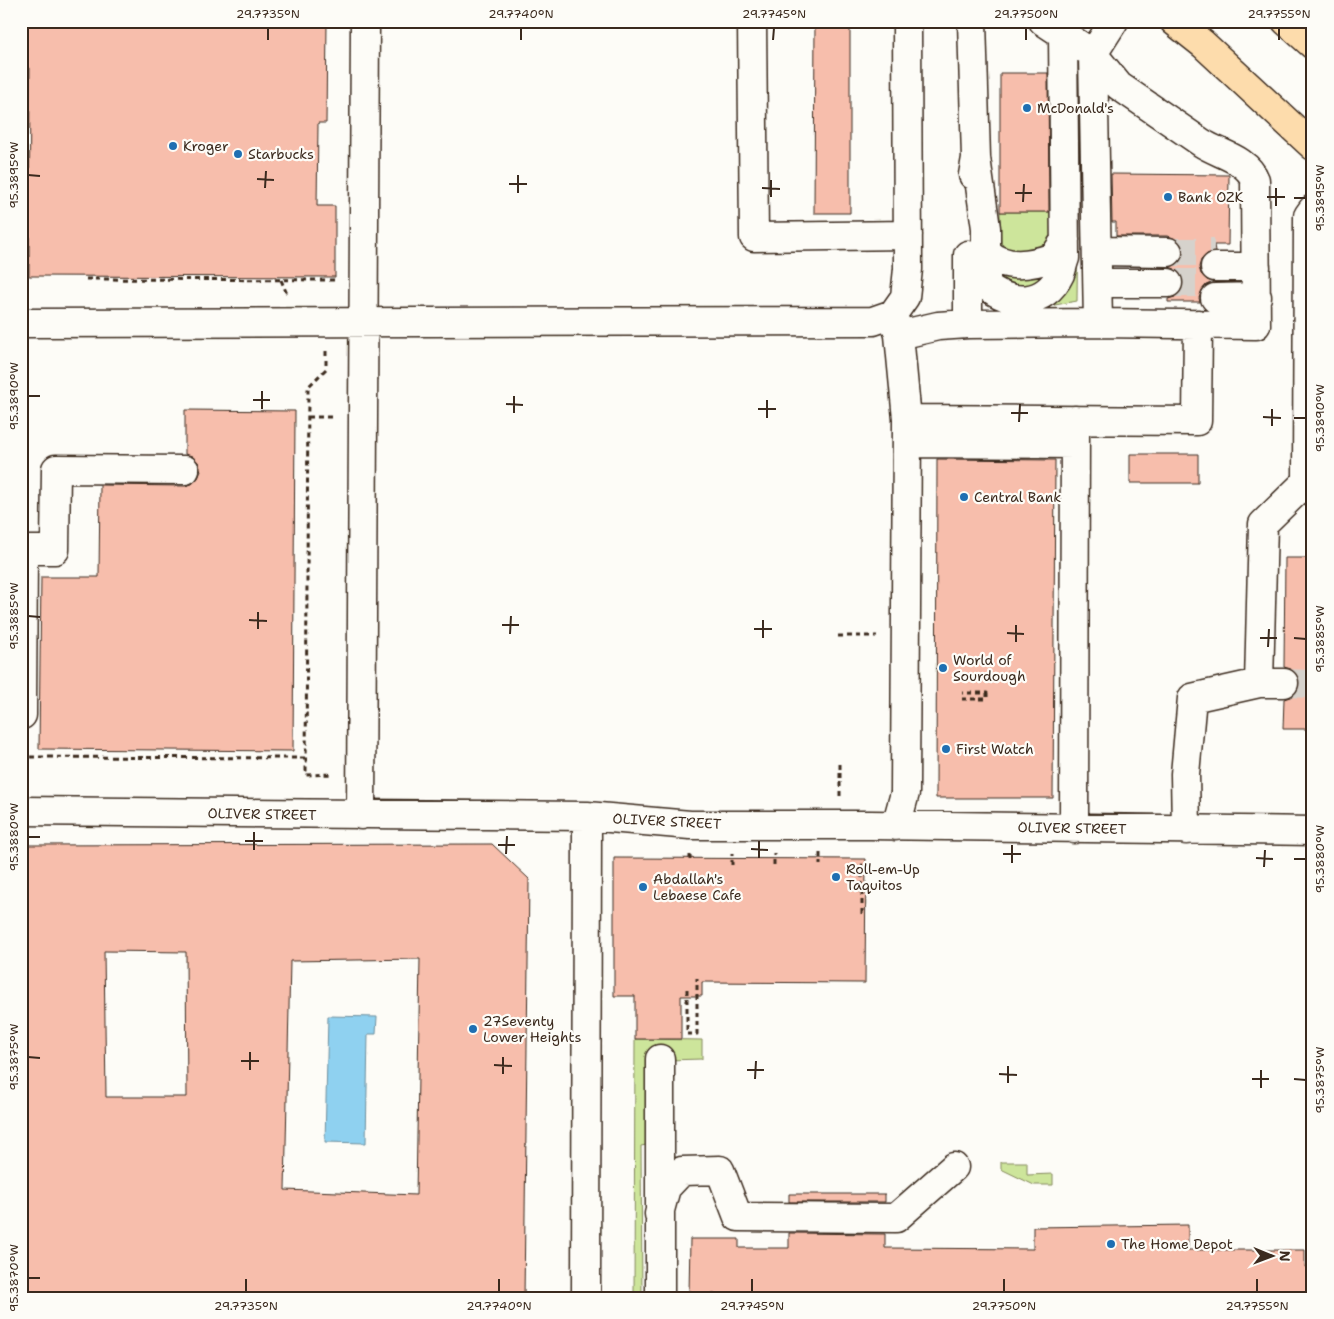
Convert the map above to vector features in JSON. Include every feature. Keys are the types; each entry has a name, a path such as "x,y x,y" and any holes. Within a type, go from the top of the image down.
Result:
{"main road":[{"path":"1174,21 1204,44 1313,146"},
{"path":"1286,21 1313,45"}],"lane":[{"path":"361,815 365,21"},
{"path":"752,21 754,237 908,235"},
{"path":"896,826 905,794 907,431 896,324 905,298 908,269 907,21"},
{"path":"972,21 976,158 986,228 986,285 996,293 1007,298 1020,300 1041,295 1050,288 1059,275 1065,258 1053,28"},
{"path":"1097,284 1093,54 1114,21"},
{"path":"1053,28 1093,54 1119,86 1208,147 1239,162 1252,174 1255,180 1256,325 1198,324 1097,284"},
{"path":"968,324 969,204 976,158"},
{"path":"1186,830 1185,774 1192,698 1271,683 1263,524 1310,483 1308,216 1313,209"},
{"path":"986,252 994,260 1006,264 1028,264 1054,257 1065,240"},
{"path":"21,323 873,321 938,326 968,324 1097,284 1168,274"},
{"path":"1215,275 1256,275"},
{"path":"907,431 1075,432 1197,421 1198,324"},
{"path":"1074,829 1075,432"},
{"path":"22,715 22,550 55,550 56,469 185,470"},
{"name":"OLIVER STREET","path":"21,811 587,816 690,825 1313,831"},
{"path":"586,1298 587,816"},
{"path":"660,1059 660,1298"},
{"path":"659,1214 666,1188 682,1171 720,1170 738,1217 896,1218 954,1167"}],"path":[{"path":"86,279 337,280"},
{"path":"326,350 326,369 308,387 306,775 336,774"},
{"path":"838,636 883,636"},
{"path":"962,693 987,693 987,699 962,699"},
{"path":"21,757 306,758"},
{"path":"839,805 840,762"},
{"path":"862,914 862,866 870,866"},
{"path":"687,990 687,1034 697,1034 697,978"}],"green space":[{"path":"1072,103 1079,103 1077,301 1033,309 1050,300"},
{"path":"1000,212 1055,212 1050,248 1032,255 1001,250"},
{"path":"994,270 1051,274 1026,290 997,279"},
{"path":"635,1039 702,1040 702,1059 668,1060 669,1052 646,1052 646,1145 641,1146 642,1298 634,1298"},
{"path":"1001,1162 1027,1162 1027,1175 1053,1174 1053,1185 1034,1185 1001,1169"}],"water":[{"path":"328,1016 377,1017 376,1034 368,1034 366,1143 325,1142"}],"building":[{"name":"Kroger","path":"21,21 327,21 326,123 318,123 317,206 335,206 335,277 29,276 30,68 21,68"},
{"path":"815,21 850,21 850,213 814,213"},
{"name":"McDonald's","path":"1000,73 1048,73 1049,212 1000,212"},
{"name":"Bank OZK","path":"1111,174 1229,175 1228,245 1214,245 1215,251 1207,254 1201,260 1199,267 1201,274 1207,280 1214,282 1206,285 1202,290 1199,298 1200,302 1168,302 1168,299 1175,297 1181,291 1184,283 1181,275 1175,269 1169,267 1176,265 1184,253 1182,245 1176,239 1168,236 1116,236 1116,222 1112,222"},
{"path":"185,410 295,411 293,751 39,749 41,577 99,577 100,485 185,486 192,484 198,478 201,471 198,462 192,456 185,454"},
{"path":"1130,454 1198,454 1198,483 1130,483"},
{"path":"937,459 1055,460 1053,798 936,798"},
{"path":"1285,558 1313,558 1313,729 1283,729 1284,699 1292,696 1298,690 1300,683 1297,675 1291,669 1284,667"},
{"name":"27Seventy Lower Heights","path":"492,844 529,879 524,1298 21,1298 21,845","holes":["104,951 186,952 187,1097 106,1097","420,959 416,1195 285,1190 290,961"]},
{"path":"614,858 866,859 865,983 702,982 702,996 681,996 681,1039 635,1039 635,996 614,996"},
{"path":"789,1194 885,1194 885,1202 789,1202"},
{"name":"The Home Depot","path":"1188,1225 1188,1250 1305,1250 1305,1267 1313,1267 1313,1298 715,1298 715,1294 689,1294 690,1239 739,1239 739,1248 789,1248 789,1233 885,1234 885,1248 1033,1249 1033,1227"}],"tunnel":[{"path":"1168,252 1214,252"},
{"path":"1168,283 1215,283"},
{"path":"1284,683 1313,684"}],"place":[{"name":"McDonald's","path":"1027,108"},
{"name":"Kroger","path":"173,146"},
{"name":"Starbucks","path":"238,154"},
{"name":"Bank OZK","path":"1168,197"},
{"name":"Central Bank","path":"964,497"},
{"name":"World of Sourdough","path":"943,668"},
{"name":"First Watch","path":"946,749"},
{"name":"Roll-em-Up Taquitos","path":"836,877"},
{"name":"Abdallah's Lebaese Cafe","path":"643,887"},
{"name":"27Seventy Lower Heights","path":"473,1029"},
{"name":"The Home Depot","path":"1111,1244"}]}
